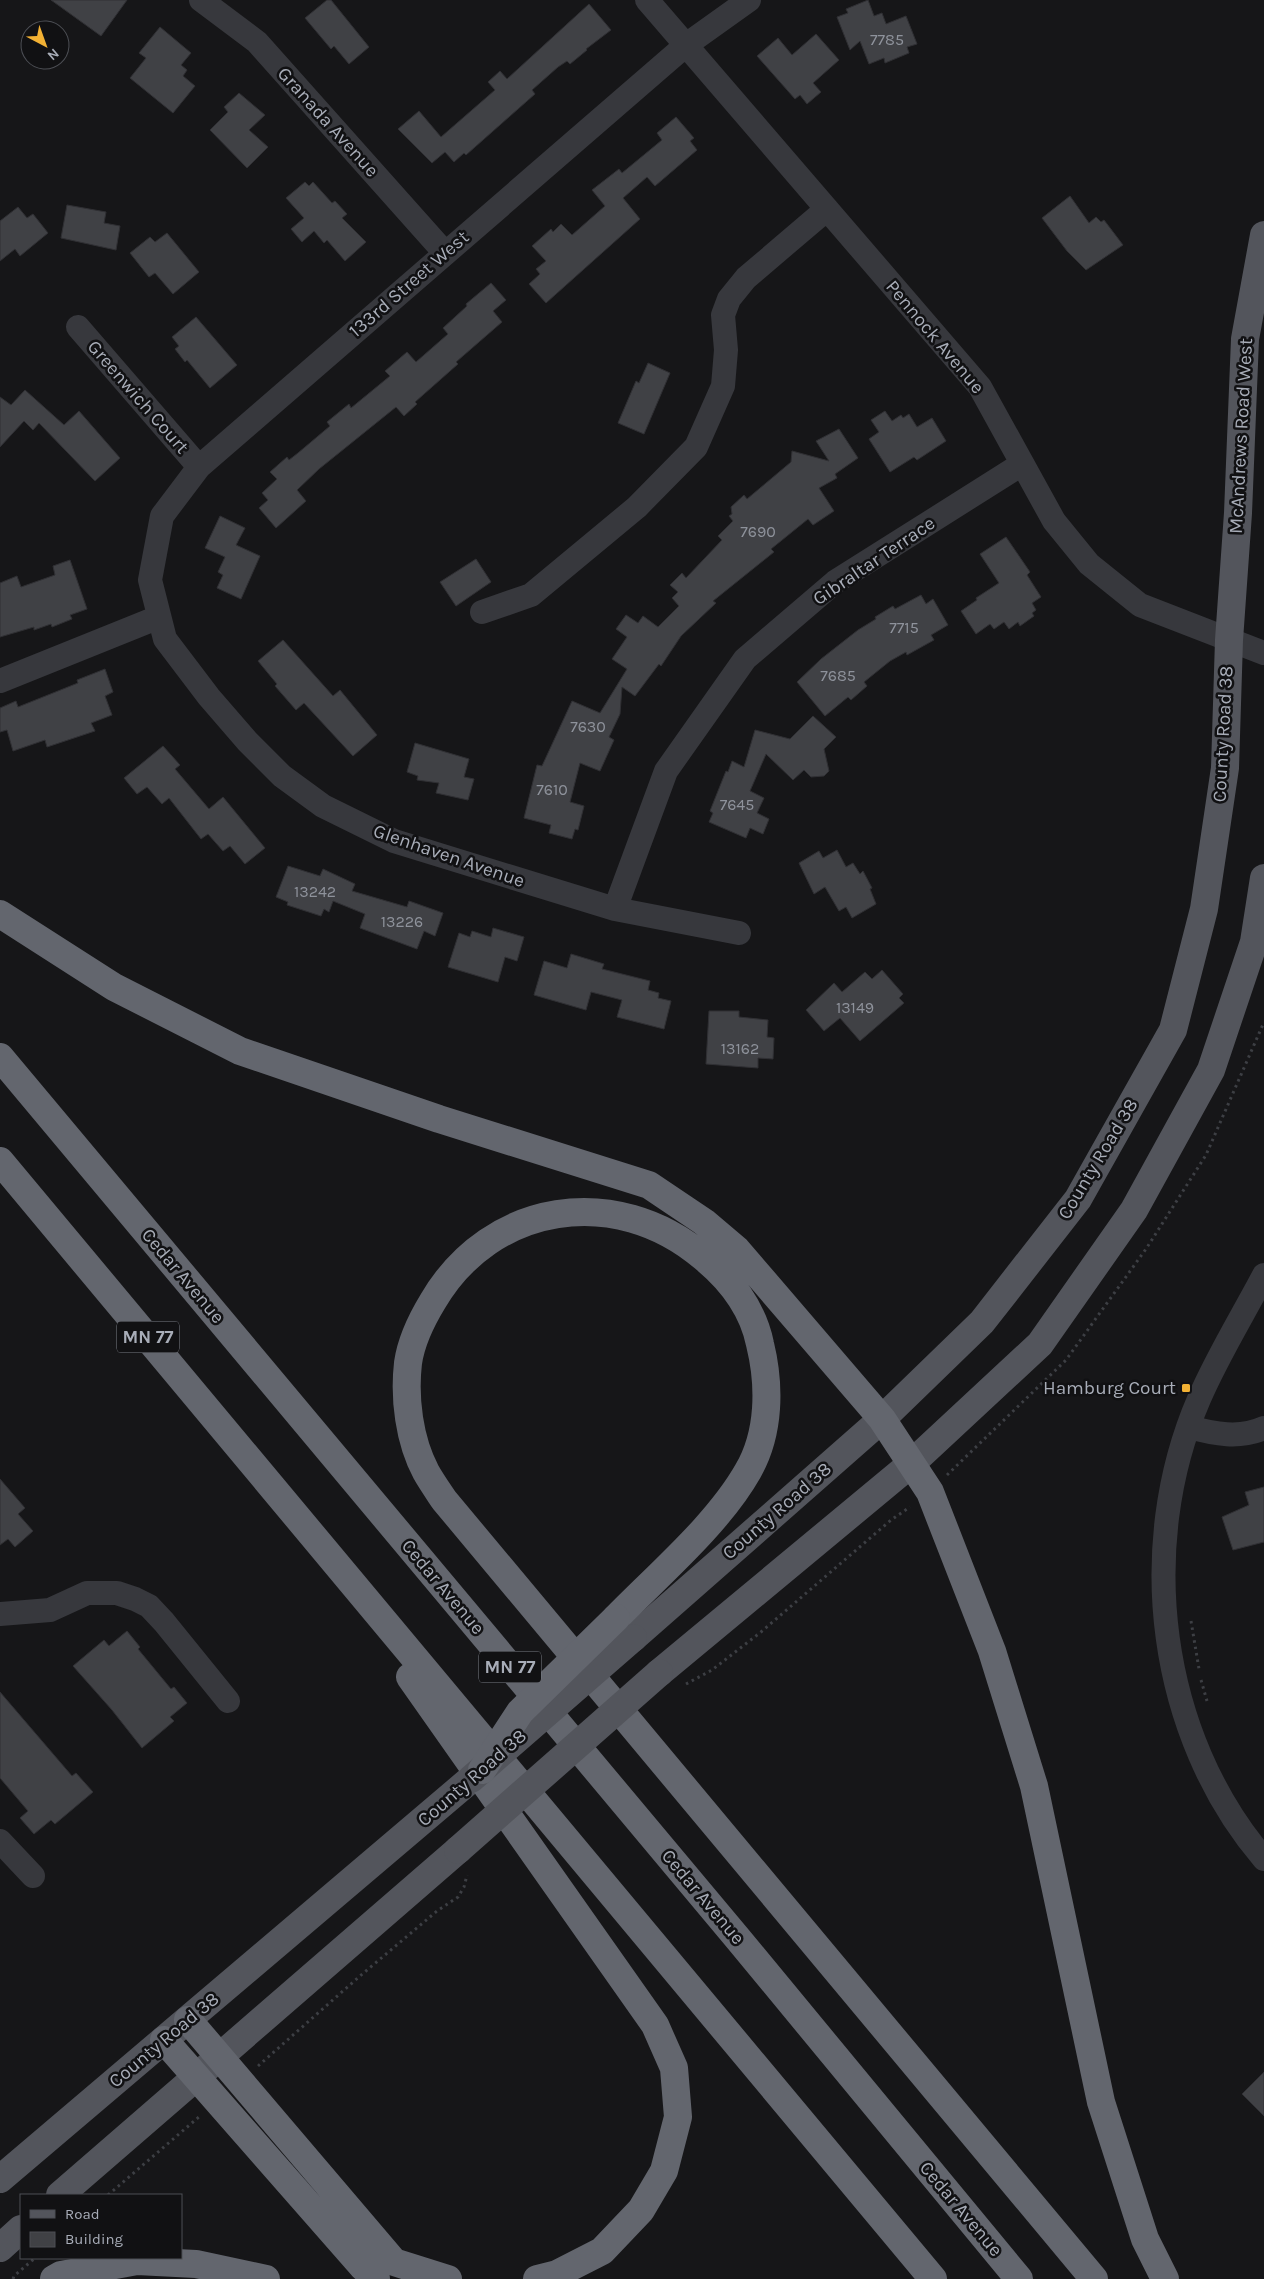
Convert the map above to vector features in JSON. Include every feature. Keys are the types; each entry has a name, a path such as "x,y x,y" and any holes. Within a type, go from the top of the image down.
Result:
{"highway":[{"path":"0,914 114,988 240,1051 439,1119 649,1185 704,1222 737,1250 882,1419 930,1492 992,1651 1034,1786 1101,2102 1145,2239 1165,2279"},
{"name":"Cedar Avenue","path":"0,1057 1019,2279"},
{"name":"MN 77","path":"0,1161 933,2279"},
{"path":"482,1770 520,1712 624,1628 724,1509 749,1469 762,1437 767,1399 765,1364 757,1329 738,1294 714,1266 688,1244 647,1223 611,1214 571,1212 535,1218 500,1233 467,1256 442,1286 422,1320 408,1362 408,1404 413,1438 425,1471 444,1500 1094,2279"},
{"path":"296,1514 656,2025 674,2068 678,2117 664,2171 641,2210 602,2251 557,2274 537,2279"},
{"path":"188,2020 394,2262 448,2279"},
{"path":"164,2040 363,2267 376,2279"},
{"path":"54,2279 61,2275 137,2261 196,2264 266,2279"}],"main road":[{"name":"McAndrews Road West","path":"1229,640 1238,513 1245,339 1264,234"},
{"name":"County Road 38","path":"624,1628 882,1419 982,1322 1078,1199 1173,1030 1204,909 1225,768 1229,640"},
{"path":"61,2194 219,2057 463,1861 660,1673 912,1463 1040,1344 1134,1210 1211,1070 1254,942 1264,878"},
{"name":"County Road 38","path":"0,2179 482,1770"},
{"path":"0,2248 20,2230"}],"street":[{"name":"Granada Avenue","path":"201,0 257,42 445,253"},
{"name":"Pennock Avenue","path":"648,0 980,387 1054,521 1089,564 1140,605 1264,653"},
{"name":"133rd Street West","path":"159,617 150,580 162,516 199,467 686,45 749,0"},
{"path":"482,612 531,595 637,507 696,446 723,386 726,350 723,315 729,299 746,278 828,210"},
{"name":"Greenwich Court","path":"78,327 199,467"},
{"name":"Gibraltar Terrace","path":"615,909 666,771 745,659 834,582 1022,464"},
{"path":"0,681 159,617"},
{"name":"Glenhaven Avenue","path":"159,617 165,639 247,741 282,776 323,806 394,841 615,909 739,933"},
{"path":"1264,1275 1199,1399 1189,1427 1177,1462 1167,1514 1163,1562 1164,1607 1174,1673 1190,1728 1209,1772 1242,1830 1264,1860"},
{"path":"1189,1427 1210,1433 1238,1435 1264,1428"},
{"path":"0,1614 50,1610 87,1593 117,1593 149,1606 228,1701"},
{"path":"0,1841 33,1876"}],"path":[{"path":"1190,1617 1201,1679 1208,1705"},
{"path":"240,2081 437,1911 458,1897 464,1887 463,1861"},
{"path":"109,2194 217,2101"},
{"path":"13,2279 33,2259"}],"building":[{"path":"51,0 127,0 101,36"},
{"path":"327,0 331,0 369,47 349,64 334,46 331,49 305,18"},
{"path":"868,0 874,16 882,13 886,24 906,16 917,44 907,47 909,53 885,63 884,58 869,64 860,41 850,50 837,17 848,13 846,9"},
{"path":"589,4 611,30 570,64 567,61 558,67 532,90 535,94 466,155 464,153 454,162 445,152 432,163 398,129 419,111 441,137 495,90 488,82 500,71 507,79"},
{"path":"160,27 191,53 181,65 187,70 183,76 195,86 173,113 130,78 146,58 139,53"},
{"path":"816,34 839,60 813,83 821,92 807,104 800,95 795,99 757,56 778,38 792,55"},
{"path":"239,93 265,115 249,130 268,147 247,168 210,130 228,112 224,107"},
{"path":"676,117 694,138 690,141 697,150 655,186 647,177 623,198 640,219 546,303 529,284 540,274 536,269 546,261 532,246 551,229 553,232 561,224 572,235 605,206 592,190 619,169 622,173 662,140 657,133"},
{"path":"305,182 309,186 313,182 332,203 335,201 347,214 342,218 366,242 345,261 327,240 324,243 314,231 302,242 291,229 304,218 286,198"},
{"path":"1070,196 1089,223 1096,217 1101,222 1104,220 1123,245 1086,270 1067,251 1042,218"},
{"path":"67,205 106,212 104,223 120,226 116,250 61,238"},
{"path":"18,207 27,218 33,214 48,233 20,256 15,249 0,261 0,221"},
{"path":"167,233 199,272 173,294 155,273 149,277 130,253 150,237 155,242"},
{"path":"491,283 506,300 493,311 502,322 456,362 458,364 415,402 417,404 404,416 396,407 319,469 297,490 306,501 276,528 259,508 268,500 262,493 277,479 270,472 287,457 289,460 330,426 327,422 349,404 351,408 390,376 385,371 407,352 416,362 448,334 443,328 467,306 466,304"},
{"path":"196,317 237,365 210,388 187,360 185,362 175,349 179,346 172,337"},
{"path":"648,363 670,373 644,434 618,423 636,381 639,383"},
{"path":"25,390 64,425 79,411 120,458 95,481 39,423 33,430 24,421 0,447 0,397 11,405"},
{"path":"885,411 892,421 901,415 903,418 909,414 917,427 932,418 946,441 917,460 914,457 890,472 869,439 879,432 871,420"},
{"path":"839,429 858,458 835,474 837,478 819,488 834,511 813,525 808,519 771,549 774,552 713,601 716,603 681,636 661,666 659,664 635,696 622,687 620,714 609,737 614,740 600,771 580,763 570,802 584,806 578,830 575,829 572,839 549,833 551,825 524,818 537,765 542,766 572,701 600,713 627,669 612,659 627,637 616,629 626,615 638,623 643,616 658,627 679,606 672,598 678,592 670,585 682,573 686,578 722,540 718,536 733,521 729,516 732,514 731,507 744,495 747,499 791,462 792,451 829,461 816,441"},
{"path":"220,516 245,528 236,545 260,556 241,599 217,588 223,575 218,572 225,557 205,548"},
{"path":"1006,537 1030,572 1027,575 1041,597 1032,603 1036,610 1032,613 1034,616 1020,626 1018,622 1009,629 1004,622 994,629 990,624 976,634 961,611 977,600 976,598 999,583 980,554"},
{"path":"476,559 491,582 456,606 440,582"},
{"path":"70,560 87,609 70,615 72,619 52,627 51,624 34,630 34,627 0,637 0,583 17,576 21,587 55,575 53,566"},
{"path":"921,595 926,604 933,599 948,625 931,635 934,640 907,655 906,652 890,661 864,682 867,686 851,700 848,697 825,716 797,682 821,659 858,630 876,619 875,617 893,606 895,609"},
{"path":"283,640 333,696 340,690 377,735 353,756 304,703 296,710 275,686 277,684 258,661"},
{"path":"105,669 113,692 105,696 112,715 91,723 95,731 47,747 45,740 13,751 7,730 0,732 0,708 16,701 18,707 78,683 77,680"},
{"path":"813,716 836,737 824,749 829,771 824,776 811,777 804,770 793,780 766,754 750,791 764,798 757,813 769,819 763,834 750,828 746,838 709,822 713,813 710,811 726,771 728,772 732,761 744,767 755,730 790,739"},
{"path":"415,743 469,759 464,777 474,779 468,800 436,793 439,783 417,780 418,776 407,772"},
{"path":"163,746 180,765 175,769 209,809 223,797 265,848 245,864 230,846 223,851 208,834 201,839 169,798 162,804 147,787 137,794 124,778"},
{"path":"837,850 846,867 853,863 860,874 863,871 872,888 870,889 876,904 852,918 846,907 839,911 825,887 814,894 799,863 819,851 823,858"},
{"path":"288,866 320,876 323,869 355,884 352,891 407,907 409,901 443,913 435,936 424,931 417,949 360,928 365,914 333,901 329,912 324,909 321,916 287,905 288,902 276,897"},
{"path":"493,928 524,937 517,961 505,957 498,982 448,967 459,933 470,937 472,931 491,937"},
{"path":"571,954 604,964 602,969 650,981 648,990 659,993 658,998 671,1001 664,1029 617,1017 622,1000 591,992 586,1010 534,995 544,961 567,968"},
{"path":"882,970 903,994 899,998 904,1003 860,1041 840,1018 824,1031 806,1010 834,983 842,992 865,972 872,979"},
{"path":"709,1011 739,1011 739,1017 768,1020 767,1037 774,1038 773,1059 758,1058 758,1068 706,1064"},
{"path":"0,1479 25,1508 18,1514 33,1531 15,1547 8,1539 0,1545"},
{"path":"1264,1487 1264,1542 1233,1550 1222,1517 1249,1505 1245,1492"},
{"path":"127,1631 140,1647 138,1649 171,1689 174,1687 187,1703 170,1717 174,1721 142,1748 112,1710 73,1666 104,1640 109,1646"},
{"path":"0,1692 72,1776 76,1773 93,1792 55,1824 51,1820 34,1834 20,1818 28,1811 0,1778"},
{"path":"1264,2072 1264,2116 1242,2094"}],"place":[{"name":"Hamburg Court","path":"1186,1388"}]}
